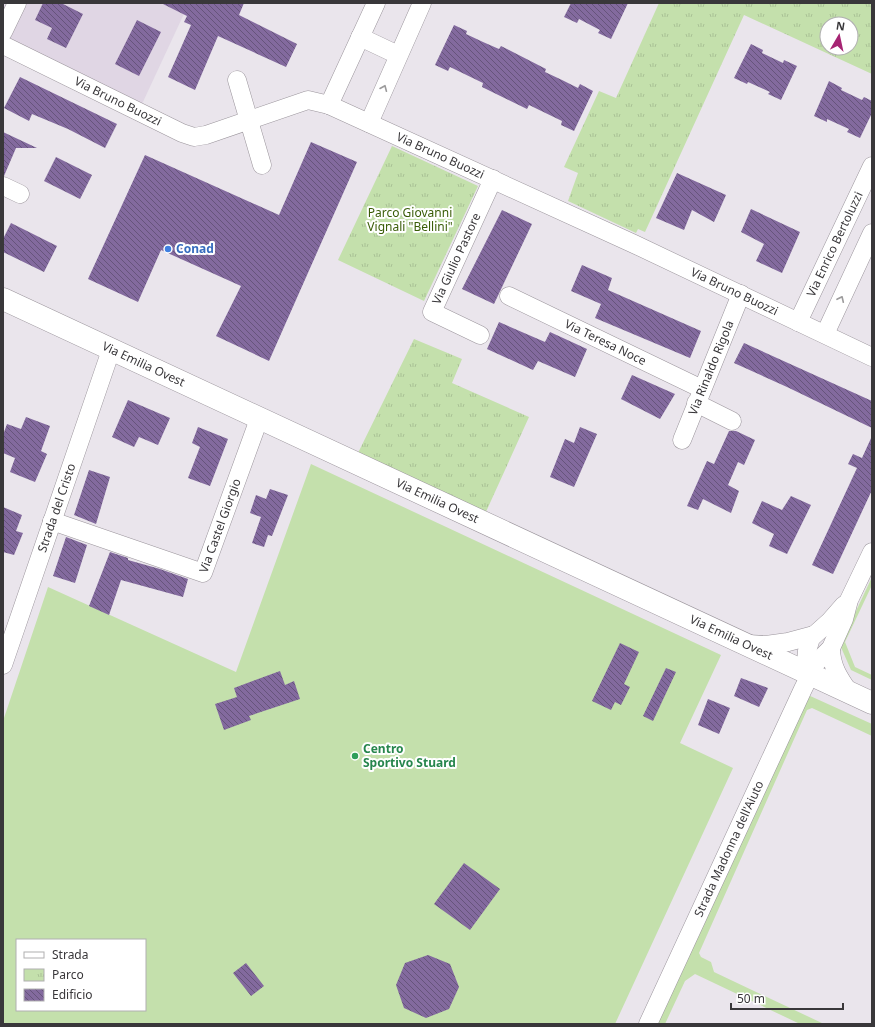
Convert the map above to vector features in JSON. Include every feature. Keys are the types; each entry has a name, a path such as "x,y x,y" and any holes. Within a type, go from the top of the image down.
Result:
{"street":[{"path":"4,45 17,3"},
{"path":"329,105 376,3"},
{"path":"369,124 422,3"},
{"path":"360,37 398,55"},
{"name":"Via Bruno Buozzi","path":"4,45 188,136 200,137 308,100 329,105 369,124 402,137 741,294 872,357"},
{"path":"237,80 262,165"},
{"name":"Via Enrico Bertoluzzi","path":"798,322 872,166"},
{"name":"Via Giulio Pastore","path":"480,335 432,312 493,179"},
{"path":"3,186 20,194"},
{"path":"825,334 872,233"},
{"name":"Via Rinaldo Rigola","path":"682,440 741,294"},
{"name":"Via Teresa Noce","path":"509,296 699,396 732,421"},
{"name":"Via Emilia Ovest","path":"3,299 872,703"},
{"name":"Strada del Cristo","path":"3,665 110,350"},
{"name":"Via Castel Giorgio","path":"52,521 203,573 259,419"},
{"path":"808,673 831,648 844,619 851,597 872,552"},
{"path":"808,673 808,646 814,635 830,621 851,597"},
{"path":"741,642 751,645 781,643 814,635"},
{"path":"831,648 831,657 835,672 849,692"},
{"name":"Strada Madonna dell'Aiuto","path":"648,1024 808,673"}],"shaded area":[{"path":"3,3 189,3 142,104 3,36"}],"green space":[{"path":"659,3 872,3 872,74 833,56 859,56 859,16 819,16 819,50 744,15 645,232 638,229 636,233 568,201 578,173 564,167 599,91 616,98"},
{"name":"Parco Giovanni Vignali \"Bellini\"","path":"392,146 478,186 424,301 338,260"},
{"path":"414,339 462,359 452,383 529,417 485,514 357,455"},
{"name":"Centro Sportivo Stuard","path":"311,464 721,655 680,743 733,768 615,1024 3,1024 3,721 48,587 236,672"},
{"path":"872,577 872,585 845,642 855,667 872,675 872,680 851,670 840,645"},
{"path":"808,695 872,724 872,736 812,708 807,710 699,953 701,957 711,962 714,972 824,1024 800,1024 695,974 685,981 665,1024 654,1024"}],"building":[{"path":"43,3 61,3 83,14 66,48 47,39 52,28 35,20"},
{"path":"161,3 244,3 239,15 297,44 286,67 218,36 195,90 168,77 191,25 184,22 187,16"},
{"path":"571,3 628,3 611,39 598,33 600,30 579,19 577,23 564,17"},
{"path":"137,20 161,32 139,76 115,64"},
{"path":"454,25 467,31 466,34 499,49 501,46 546,69 545,72 578,88 580,84 593,91 574,131 561,125 562,121 529,105 527,109 482,87 483,83 450,67 448,71 435,65"},
{"path":"751,44 763,50 762,53 783,63 784,60 797,66 781,100 768,94 770,92 748,82 747,84 734,78"},
{"path":"20,77 117,124 105,148 68,129 32,114 29,121 4,108"},
{"path":"829,81 842,88 841,90 862,100 864,97 872,101 872,113 860,138 847,132 849,129 827,119 827,122 814,116"},
{"path":"3,132 37,148 16,148 4,176"},
{"path":"311,142 357,162 269,361 216,336 241,286 161,250 138,302 88,279 145,155 279,215"},
{"path":"56,157 92,175 80,199 44,181"},
{"path":"677,173 726,195 714,222 692,210 684,230 656,218"},
{"path":"751,209 800,232 782,273 756,261 764,244 741,232"},
{"path":"502,210 532,224 494,304 462,289"},
{"path":"11,223 57,246 44,272 3,252 3,239"},
{"path":"582,265 612,278 608,290 701,331 690,358 595,318 601,304 571,291"},
{"path":"499,322 545,342 550,332 587,349 575,377 538,361 533,370 487,349"},
{"path":"744,343 872,401 872,428 734,363"},
{"path":"632,375 675,394 660,419 621,399"},
{"path":"128,400 170,418 158,445 139,437 134,447 112,437"},
{"path":"26,417 50,426 41,451 47,454 35,482 10,472 15,458 3,453 3,435 7,424 21,429"},
{"path":"198,427 228,439 210,486 188,478 200,447 192,443"},
{"path":"580,427 597,434 574,487 550,477 565,439 574,443"},
{"path":"729,431 736,431 755,440 744,465 738,462 728,485 739,491 731,513 703,499 698,510 687,506 707,461 714,464"},
{"path":"872,436 872,490 833,574 812,565 857,468 848,464 853,454 862,458"},
{"path":"89,470 110,477 96,524 74,515"},
{"path":"270,489 288,495 272,536 268,535 264,547 252,543 261,517 250,513 256,495 266,499"},
{"path":"791,496 811,505 787,554 769,546 774,534 752,523 762,501 782,510"},
{"path":"3,507 22,515 16,531 23,533 14,555 3,552"},
{"path":"66,537 87,545 75,583 53,576"},
{"path":"110,552 128,558 128,560 188,579 183,597 121,580 109,615 89,606"},
{"path":"620,643 639,652 624,684 630,687 621,705 615,702 611,710 592,701"},
{"path":"666,668 676,672 653,721 643,716"},
{"path":"280,671 285,685 294,681 300,699 249,716 251,720 224,730 215,704 237,697 234,688"},
{"path":"741,678 768,688 759,707 734,696"},
{"path":"708,699 730,708 719,734 698,725"},
{"path":"464,863 500,889 470,930 434,904"},
{"path":"428,955 450,964 459,987 449,1009 426,1018 404,1008 396,985 405,963"},
{"path":"246,963 264,986 251,996 233,973"}],"place":[{"name":"Conad","path":"168,249"},
{"name":"Centro Sportivo Stuard","path":"355,756"}]}
